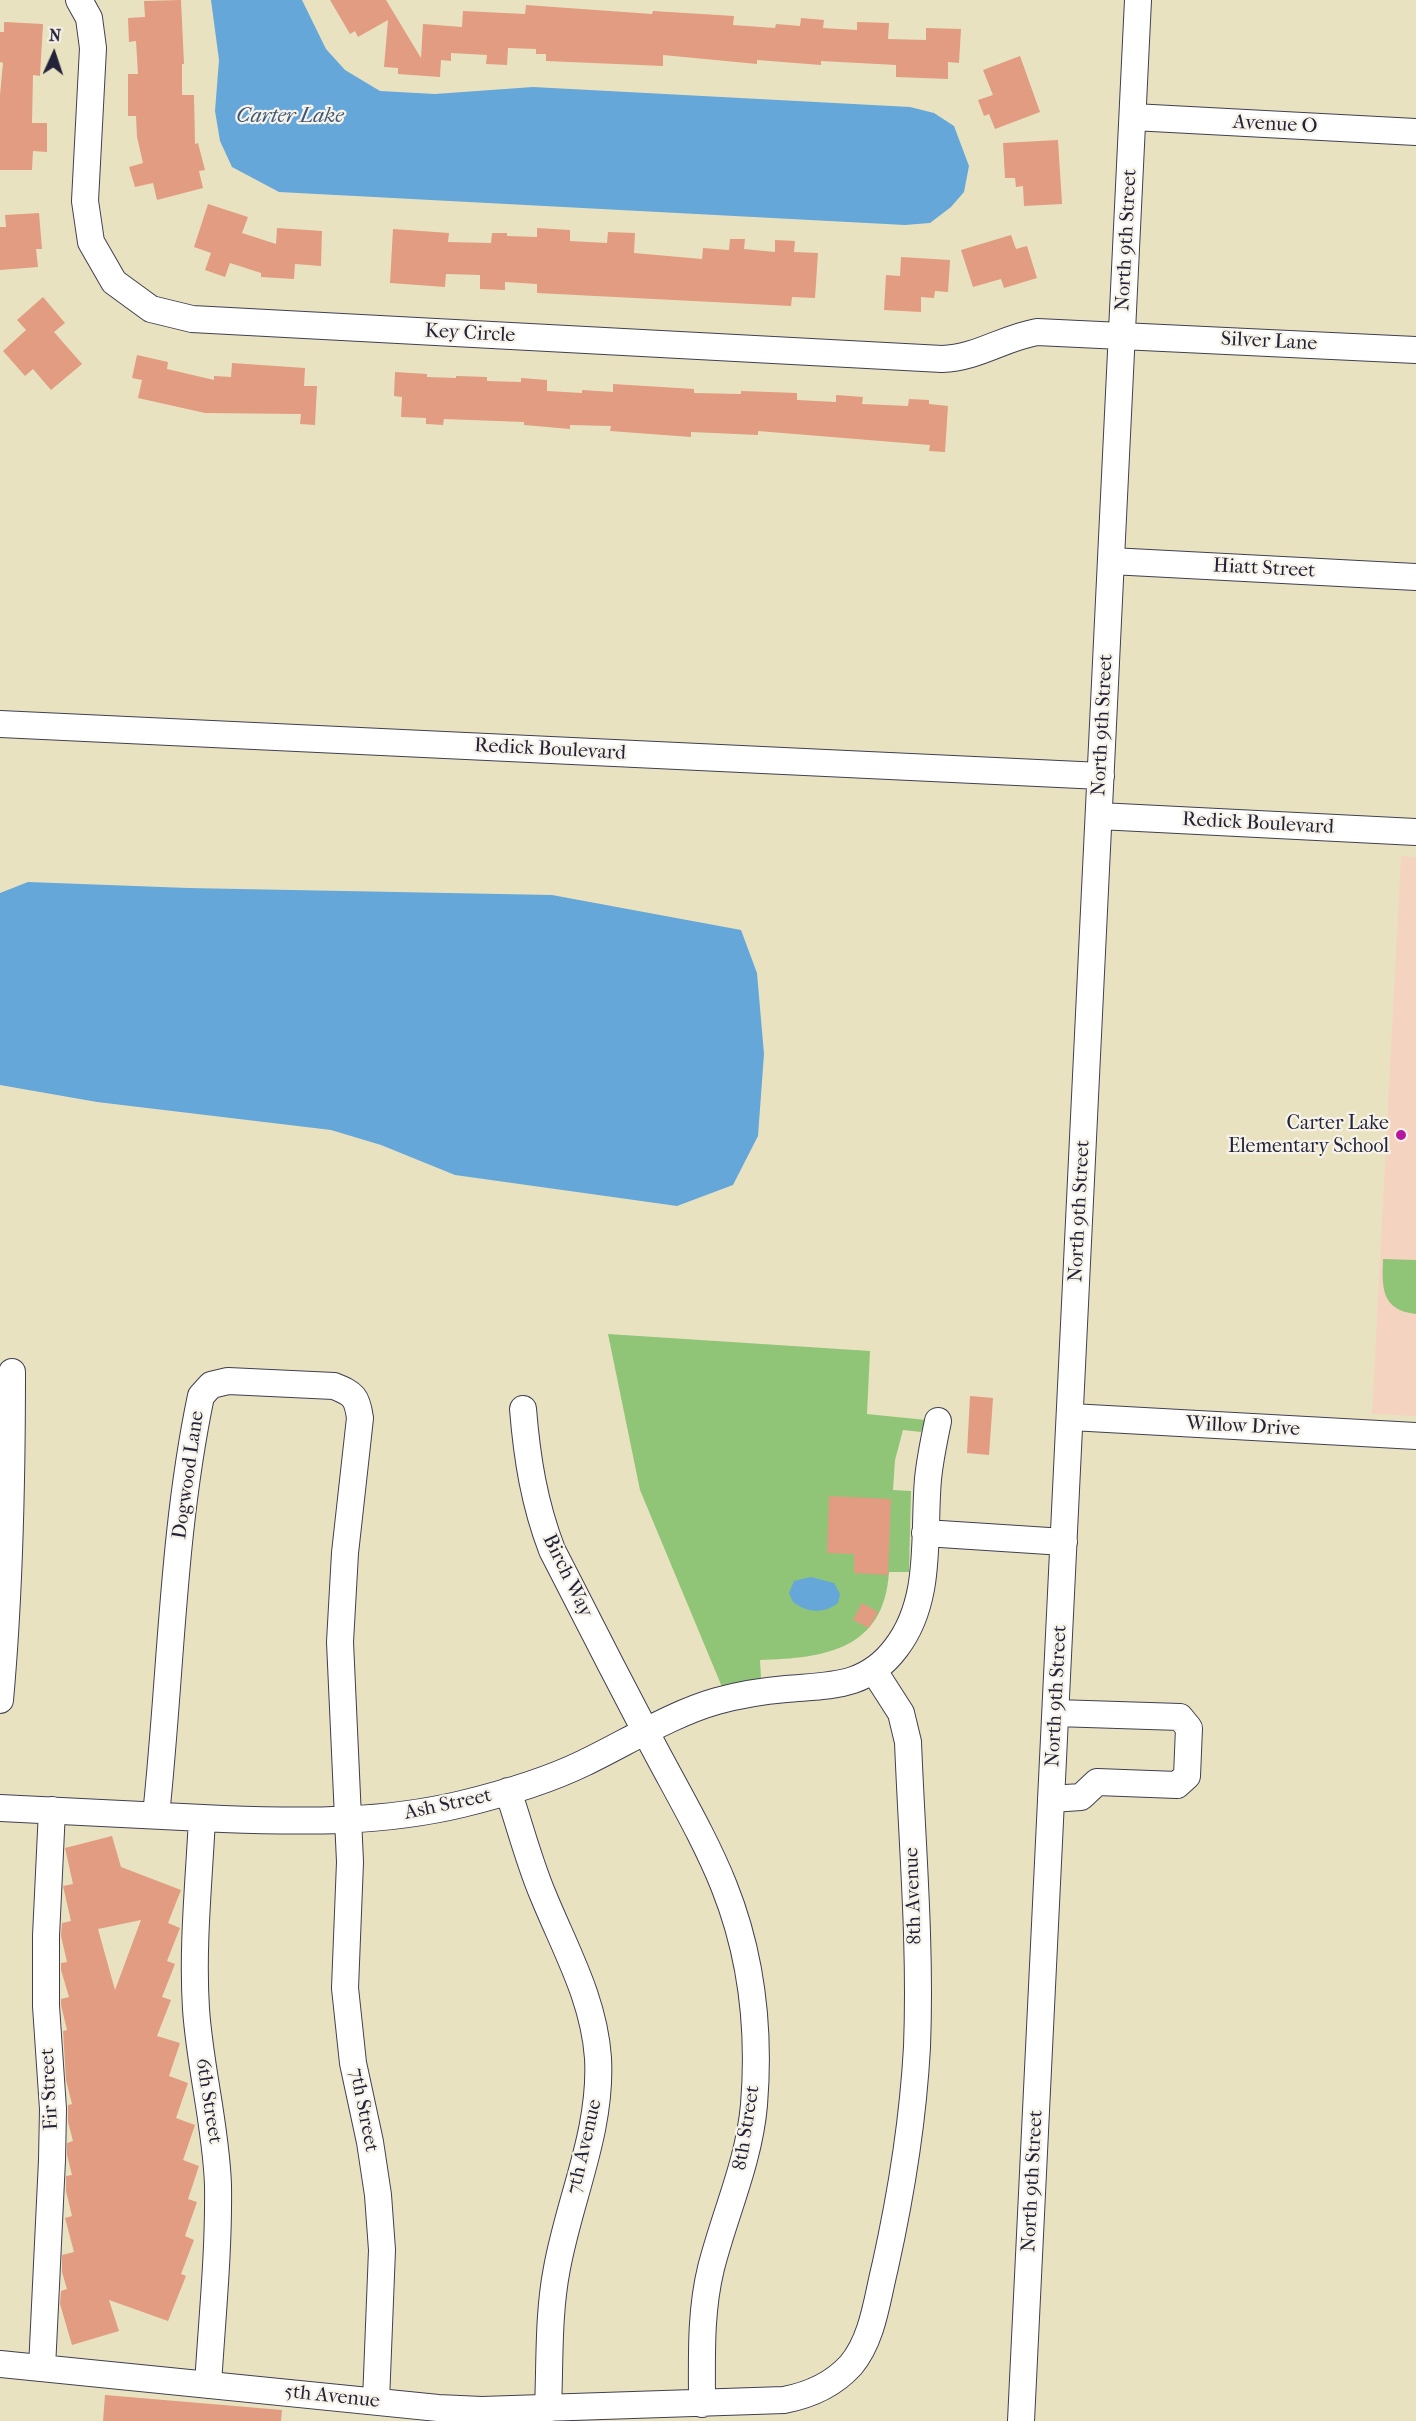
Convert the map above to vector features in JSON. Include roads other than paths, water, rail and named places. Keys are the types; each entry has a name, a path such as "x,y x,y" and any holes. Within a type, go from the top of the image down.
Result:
{"street":[{"name":"Key Circle","path":"79,0 89,18 93,48 86,201 91,242 114,282 151,309 192,319 942,359 969,356 1007,340 1037,332 1122,335"},
{"name":"North 9th Street","path":"1021,2421 1138,0"},
{"name":"Avenue O","path":"1133,117 1416,132"},
{"name":"Silver Lane","path":"1122,335 1416,350"},
{"name":"Hiatt Street","path":"1111,561 1416,577"},
{"name":"Redick Boulevard","path":"0,724 1101,776"},
{"name":"Redick Boulevard","path":"1099,816 1416,832"},
{"path":"0,1700 7,1621 12,1512 12,1372"},
{"name":"Dogwood Lane","path":"156,1815 166,1725 182,1511 193,1433 201,1396 211,1385 228,1381 334,1386 350,1392 358,1402 360,1418 345,1552 340,1642 348,1819"},
{"name":"Birch Way","path":"523,1409 530,1478 541,1523 552,1550 646,1733"},
{"name":"Willow Drive","path":"1071,1417 1416,1436"},
{"path":"874,1671 884,1664 898,1646 918,1608 922,1589 928,1478 938,1421"},
{"path":"925,1533 1064,1542"},
{"name":"Ash Street","path":"0,1808 306,1822 393,1816 427,1811 461,1805 534,1784 580,1765 688,1711 714,1702 757,1692 837,1685 874,1671"},
{"name":"8th Avenue","path":"702,2404 784,2400 806,2395 834,2381 852,2364 866,2341 874,2314 900,2191 911,2121 916,2047 917,1974 908,1742 901,1713 874,1671"},
{"path":"1052,1799 1081,1797 1097,1782 1177,1785 1187,1776 1190,1728 1180,1717 1056,1713"},
{"name":"8th Street","path":"646,1733 724,1887 744,1948 755,2012 757,2066 754,2108 745,2159 710,2271 703,2313 702,2404"},
{"name":"7th Avenue","path":"508,1791 542,1894 585,1993 598,2060 595,2119 556,2269 551,2320 548,2409"},
{"name":"Fir Street","path":"42,2368 53,2109 46,2006 46,1936 52,1810"},
{"name":"6th Street","path":"202,1818 195,1952 196,2007 201,2059 215,2143 218,2185 208,2385"},
{"name":"7th Street","path":"348,1819 350,1862 346,1942 347,2011 353,2063 370,2142 378,2195 382,2250 376,2402"},
{"name":"5th Avenue","path":"0,2364 376,2402 471,2409 702,2404"}],"water":[{"name":"Carter Lake","path":"211,0 302,0 326,49 345,70 380,91 435,94 533,87 910,107 934,113 954,126 969,166 964,192 951,207 930,223 905,225 279,192 232,167 220,141 215,111 219,60"},
{"path":"28,882 188,888 552,895 741,930 757,973 764,1054 758,1136 733,1185 677,1206 455,1175 381,1145 331,1130 97,1102 0,1085 0,893"},
{"path":"811,1577 834,1583 840,1594 838,1603 833,1607 816,1611 798,1606 793,1602 789,1593 794,1581"}],"place":[{"name":"Carter Lake Elementary School","path":"1401,1135"}]}
